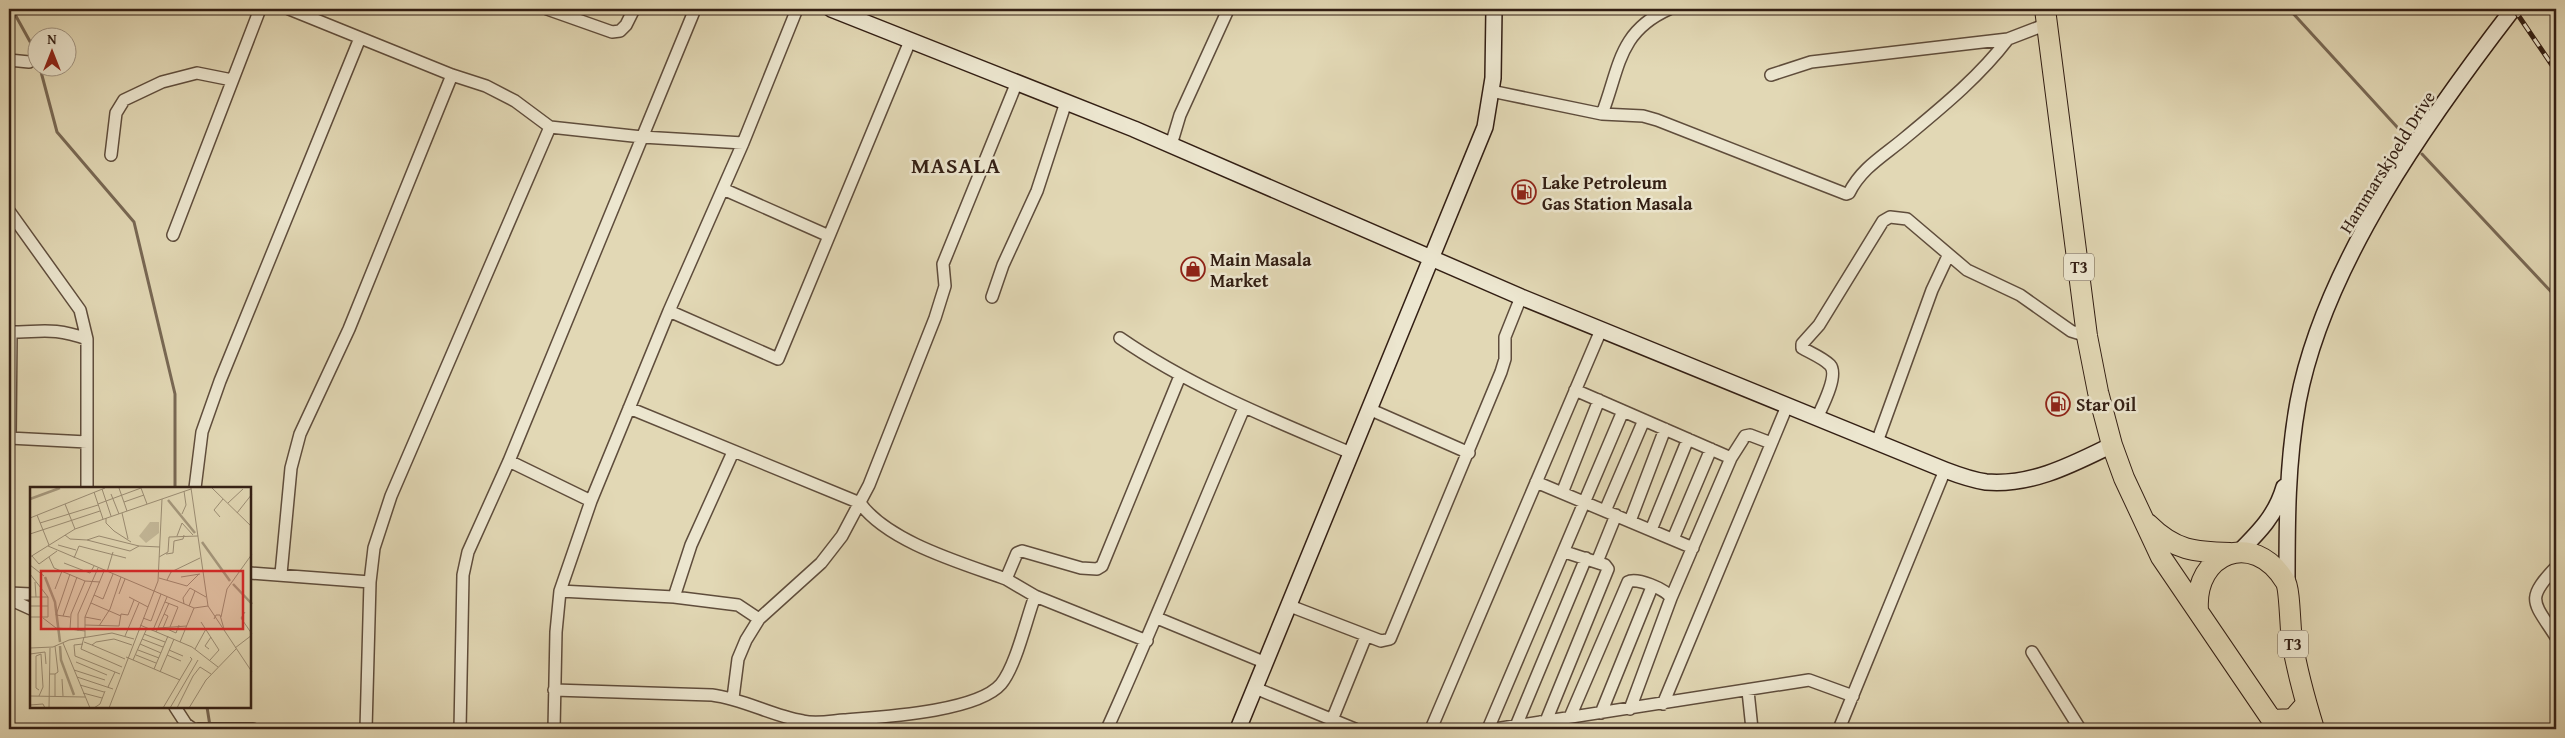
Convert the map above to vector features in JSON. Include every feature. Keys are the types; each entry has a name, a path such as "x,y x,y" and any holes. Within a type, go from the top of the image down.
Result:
{"highway":[{"name":"T3","path":"2046,16 2087,336 2098,392 2112,445 2142,518 2171,574 2198,610 2275,725"},
{"name":"T3","path":"2142,518 2160,536 2179,547 2199,552 2234,552 2258,555 2266,559 2287,583 2293,642 2306,704 2314,729"},
{"path":"2198,610 2198,592 2201,582 2211,566 2234,552"},
{"path":"2275,725 2293,719 2306,704"}],"street":[{"path":"173,235 260,9"},
{"path":"289,9 452,75 486,86 516,101 550,127 642,137 743,143"},
{"path":"547,9 612,32 620,31 626,25 634,9"},
{"path":"460,729 463,575 468,552 509,461 695,9"},
{"path":"554,729 556,632 560,591 591,501 669,311 743,143 797,9"},
{"path":"831,9 1066,102 1432,257 1521,297 1945,470 1986,482 2014,482 2043,476 2112,445"},
{"path":"1238,729 1485,127 1491,91 1494,9"},
{"path":"1602,114 1627,42 1648,20 1669,9"},
{"name":"Hammarskjoeld Drive","path":"2287,583 2288,471 2299,400 2314,344 2335,290 2361,235 2390,186 2483,48 2513,9"},
{"path":"1171,146 1180,115 1227,12"},
{"path":"1491,91 1602,114 1643,116 1657,120 1846,194 1849,193 1875,159 1898,144 1955,96 1993,58 2008,39 2046,16"},
{"path":"195,487 202,432 220,381 360,38"},
{"path":"1771,76 1811,62 2008,39"},
{"path":"669,311 778,359 910,41"},
{"path":"9,60 28,62"},
{"path":"111,154 116,113 124,100 162,82 197,73 232,80"},
{"path":"281,574 291,468 300,434 349,329 452,75"},
{"path":"733,698 738,659 746,640 759,619 821,563 842,536 869,485 935,318 945,286 943,264 1017,82"},
{"path":"992,297 1003,265 1037,191 1066,102"},
{"path":"366,729 370,582 374,548 391,496 550,127"},
{"path":"723,189 829,236"},
{"path":"9,211 80,310 87,339 87,487"},
{"path":"1817,418 1832,380 1833,372 1828,364 1802,348 1802,344 1819,325 1884,221 1890,217 1907,219 1942,247 1948,256 1967,270 2020,295 2071,331 2087,336"},
{"path":"1877,442 1932,290 1948,256"},
{"path":"1290,606 1366,636 1386,641 1393,634 1502,372 1505,359 1506,337 1521,297"},
{"path":"87,339 65,331 42,329 10,332 9,438 87,442"},
{"path":"1431,729 1601,330"},
{"path":"1120,338 1180,376 1244,408 1351,454"},
{"path":"1006,579 1017,553 1022,551 1081,568 1097,569 1102,566 1180,376"},
{"path":"1575,390 1731,458"},
{"path":"1562,493 1599,400"},
{"path":"1663,704 1787,406"},
{"path":"629,408 860,503 868,515 897,536 1006,579 1035,596 1147,641"},
{"path":"1107,729 1157,618 1190,534 1244,408"},
{"path":"1369,409 1469,453"},
{"path":"1488,729 1565,552 1623,411"},
{"path":"1516,726 1611,513 1644,420"},
{"path":"1630,521 1665,429"},
{"path":"1630,708 1671,598 1731,458 1745,436 1750,435 1771,444"},
{"path":"1651,530 1688,439"},
{"path":"1673,539 1710,449"},
{"path":"674,597 691,545 733,452"},
{"path":"509,461 591,501"},
{"path":"1839,729 1945,470"},
{"path":"2234,552 2273,513 2280,500 2288,471"},
{"path":"1536,482 1693,548"},
{"path":"1543,721 1607,575 1607,567 1565,552"},
{"path":"2556,568 2538,587 2535,594 2538,609 2556,637"},
{"path":"251,573 370,582"},
{"path":"1570,717 1628,582 1636,580 1668,593 1671,598"},
{"path":"1600,713 1652,587"},
{"path":"560,591 674,597 738,605 759,619"},
{"path":"9,593 30,594"},
{"path":"554,690 666,692 733,698 805,722 880,717 965,703 985,696 1000,685 1009,672 1035,596"},
{"path":"9,599 30,610"},
{"path":"1157,618 1266,663"},
{"path":"1335,724 1366,636"},
{"path":"2032,652 2080,729"},
{"path":"1496,729 1809,680 1853,696"},
{"path":"1255,688 1335,724 1355,729"},
{"path":"1748,691 1752,729"},
{"path":"176,708 186,724 193,729"},
{"path":"1543,721 1558,729"},
{"path":"198,729 252,729"}],"waterway":[{"path":"12,9 28,38"},
{"path":"2289,9 2408,139"},
{"path":"43,78 57,132 134,222 175,394 175,487"},
{"path":"2422,154 2556,297"},
{"path":"207,708 210,726"}],"railway":[{"path":"2514,9 2556,71"}],"place":[{"name":"Lake Petroleum Gas Station Masala","path":"1524,192"},
{"name":"Main Masala Market","path":"1193,269"},
{"name":"Star Oil","path":"2058,404"}],"district":[{"name":"MASALA","path":"956,165"}]}
